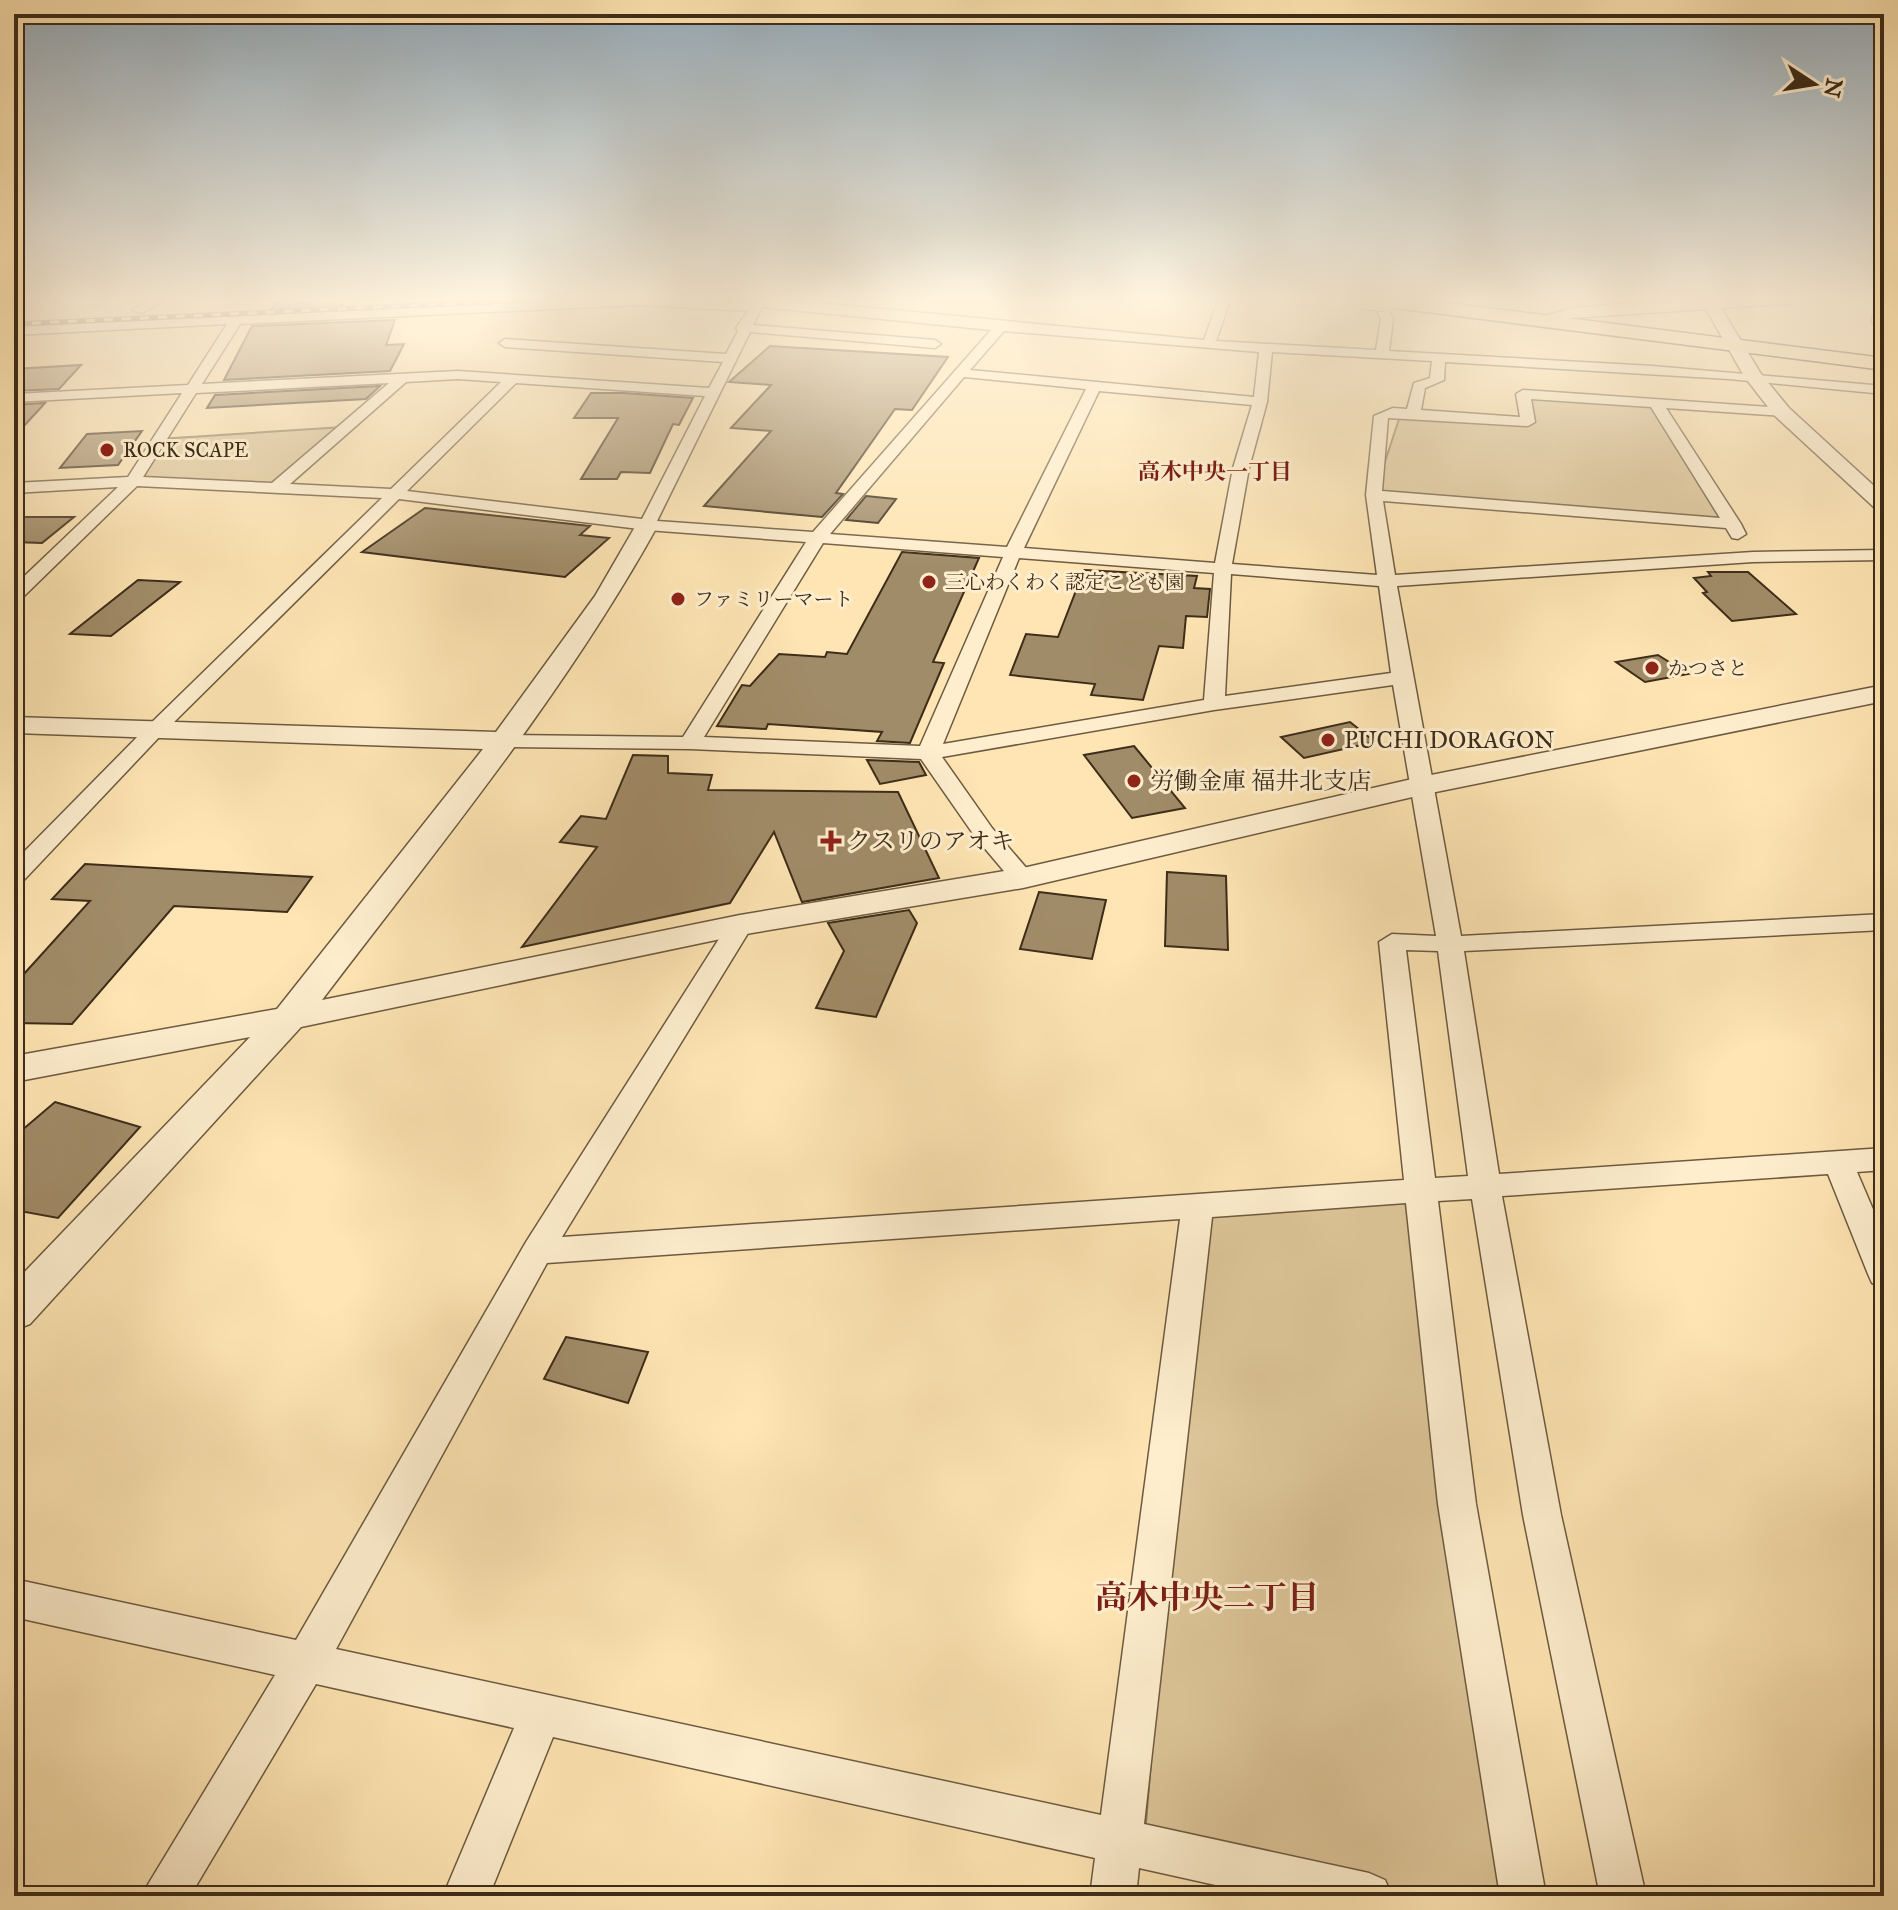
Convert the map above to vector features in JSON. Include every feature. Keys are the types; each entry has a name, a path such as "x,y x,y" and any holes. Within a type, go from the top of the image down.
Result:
{"street":[{"path":"14,398 226,387"},
{"path":"276,488 392,387"},
{"path":"14,876 157,728 504,387"},
{"path":"636,387 710,392"},
{"path":"14,1312 289,1018 504,741 606,597 647,525 713,387"},
{"path":"690,743 818,537 947,387"},
{"path":"928,753 1013,553 1093,387"},
{"path":"1106,387 1260,402"},
{"path":"1214,704 1223,568 1241,468 1262,387"},
{"path":"1413,414 1419,387"},
{"path":"1521,387 1528,422 1393,412 1381,416 1374,495 1402,678 1450,944 1485,1186 1542,1515 1623,1896"},
{"path":"1762,387 1782,412 1884,506"},
{"path":"1857,387 1884,390"},
{"path":"14,596 133,481 190,389"},
{"path":"1523,394 1782,412"},
{"path":"1656,404 1753,557"},
{"path":"14,488 133,481 394,494 647,525 1388,581 1753,557 1884,555"},
{"path":"1374,495 1733,524"},
{"path":"14,725 504,741 690,743 928,753 1214,704 1402,678"},
{"path":"14,1069 289,1018 740,925 1023,878 1421,786 1884,693"},
{"path":"928,753 984,833 1023,878"},
{"path":"1523,1896 1457,1504 1392,942 1450,944 1884,922"},
{"path":"164,1896 305,1664 537,1251 740,925"},
{"path":"537,1251 1884,1159"},
{"path":"1838,1162 1884,1274"},
{"path":"1113,1896 1197,1206"},
{"path":"14,1598 1369,1896"},
{"path":"466,1896 541,1715"}],"shaded area":[{"path":"1523,394 1656,404 1729,519 1374,495 1400,416 1528,422"},
{"path":"344,427 276,488 133,481 159,439"},
{"path":"1420,1201 1511,1896 1369,1896 1144,1846 1197,1206"}],"building":[{"path":"14,387 61,387 59,389 14,391"},
{"path":"379,387 366,399 207,408 215,395"},
{"path":"769,387 928,387 912,410 895,409 836,493 843,494 822,517 704,506 771,431 731,428"},
{"path":"591,393 693,398 679,425 673,424 650,473 621,472 617,479 581,479 618,418 574,418"},
{"path":"45,403 14,437 14,405"},
{"path":"142,431 118,465 60,468 87,434"},
{"path":"866,496 896,499 878,523 846,520"},
{"path":"425,508 590,526 580,535 609,538 565,577 362,552"},
{"path":"23,517 74,517 42,543 14,542 14,524"},
{"path":"902,552 979,558 933,662 944,663 910,743 877,741 882,732 768,724 766,729 717,726 742,685 750,686 779,654 825,657 827,652 847,654"},
{"path":"1084,570 1197,576 1194,588 1210,589 1207,617 1186,616 1183,648 1159,646 1143,700 1091,695 1095,684 1010,675 1026,634 1058,637"},
{"path":"1708,572 1748,572 1796,614 1732,621 1703,593 1707,592 1694,578 1711,576"},
{"path":"138,580 180,582 111,636 70,634"},
{"name":"かつさと","path":"1658,655 1688,674 1645,682 1616,662"},
{"name":"PUCHI DORAGON","path":"1350,722 1375,742 1304,758 1281,737"},
{"name":"労働金庫 福井北支店","path":"1134,746 1185,808 1132,818 1084,755"},
{"path":"633,755 668,756 668,773 712,775 708,790 898,792 939,878 802,902 774,832 730,903 522,947 597,847 560,842 581,816 606,819"},
{"path":"867,760 919,762 926,775 880,784"},
{"path":"85,864 312,877 287,912 174,906 72,1024 14,1023 14,985 90,901 52,899"},
{"path":"1167,872 1226,876 1228,950 1165,946"},
{"path":"1039,892 1106,900 1092,959 1020,949"},
{"path":"909,910 917,923 876,1017 816,1008 844,951 828,923"},
{"path":"55,1102 140,1127 58,1218 14,1210 14,1137"},
{"path":"566,1337 648,1352 628,1403 544,1379"}],"place":[{"name":"ROCK SCAPE","path":"107,450"},
{"name":"三心わくわく認定こども園","path":"929,582"},
{"name":"ファミリーマート","path":"678,599"},
{"name":"かつさと","path":"1652,668"},
{"name":"PUCHI DORAGON","path":"1328,740"},
{"name":"労働金庫 福井北支店","path":"1134,781"},
{"name":"クスリのアオキ","path":"831,841"}],"district":[{"name":"高木中央一丁目","path":"1215,471"},
{"name":"高木中央二丁目","path":"1207,1597"}]}
